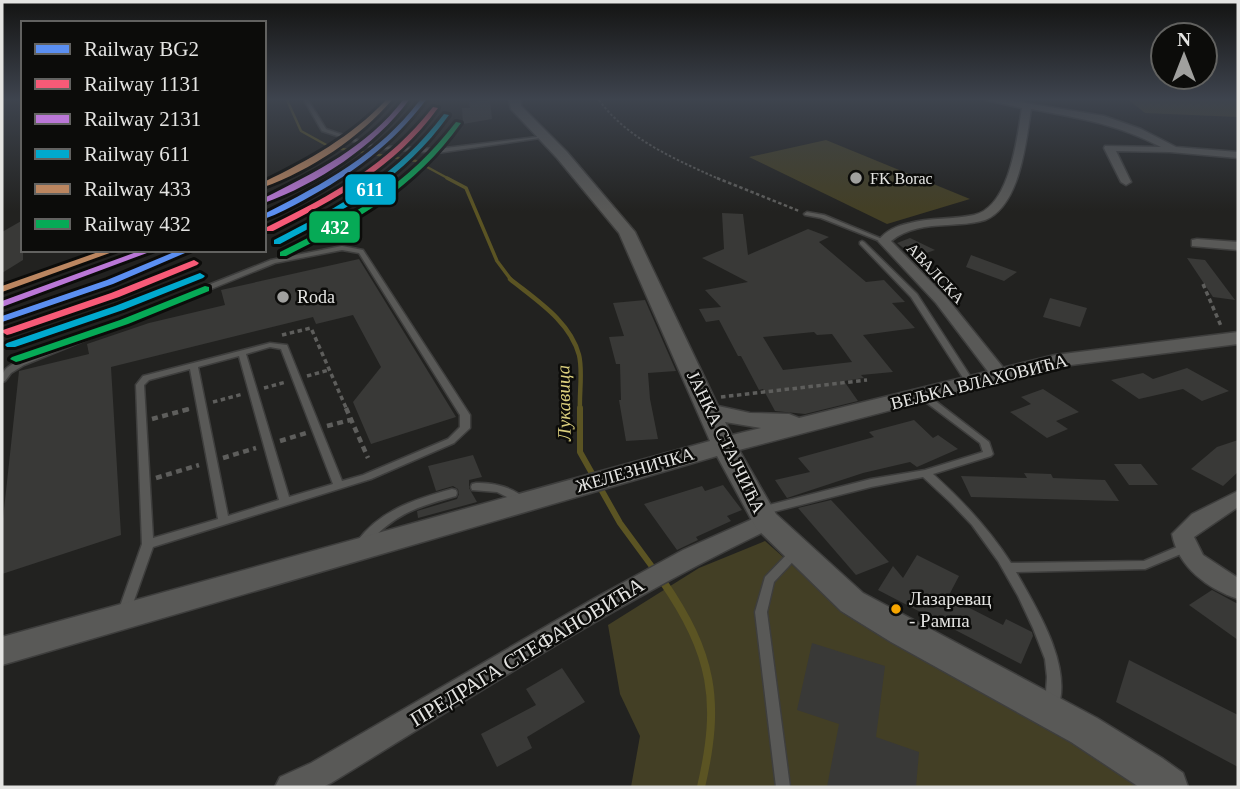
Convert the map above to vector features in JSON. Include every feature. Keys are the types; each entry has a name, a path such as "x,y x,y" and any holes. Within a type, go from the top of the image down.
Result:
{"street":[{"name":"ЈАНКА СТАЈЧИЋА","path":"545,137 627,232 710,405 724,445 763,516 797,551 852,601 902,632 1051,712 1159,779 1188,787"},
{"name":"АВАЛСКА","path":"999,374 941,300 884,241 906,228 926,221 982,217 996,209 1020,152 1022,137"},
{"path":"1149,137 1174,150"},
{"path":"1126,181 1109,148 1238,156"},
{"path":"1197,243 1238,246"},
{"name":"ВЕЉКА ВЛАХОВИЋА","path":"724,445 1055,362 1232,338"},
{"path":"710,405 750,420 813,424"},
{"name":"ЖЕЛЕЗНИЧКА","path":"2,651 724,445"},
{"path":"1238,498 1199,520 1183,534 1184,548 1195,563 1238,590"},
{"name":"ПРЕДРАГА СТЕФАНОВИЋА","path":"290,787 321,773 603,605 763,516"}],"lane":[{"path":"344,137 374,147 437,151 545,137"},
{"path":"807,214 822,216 884,241"},
{"path":"862,243 914,296 970,382"},
{"path":"2,379 8,371 21,363 273,261 342,248 361,251 465,415 465,428 451,442 367,477 148,544"},
{"path":"122,617 148,544 140,385 146,378 280,345 284,348 297,379 338,485"},
{"path":"242,353 285,502"},
{"path":"193,365 224,521"},
{"path":"763,516 871,483 925,473 982,458 989,451 984,442 922,395"},
{"path":"925,473 955,500 982,530 1007,568 1039,628 1052,660 1054,694 1051,712"},
{"path":"476,487 494,487 536,499"},
{"path":"357,550 383,520 396,510 452,493"},
{"path":"1007,568 1145,565 1184,548"},
{"path":"783,787 761,612 769,580 797,551"}],"path":[{"path":"636,137 747,191 807,214"},
{"path":"1203,284 1232,338"},
{"path":"142,422 329,370"},
{"path":"710,405 867,380"},
{"path":"145,481 351,419"}],"shaded area":[{"name":"FK Borac","path":"826,140 970,199 887,224 749,157"},
{"path":"765,541 851,617 1099,758 1137,787 631,787 640,736 620,694 608,625 699,568"}],"building":[{"path":"722,213 743,214 748,255 808,229 829,237 819,242 866,282 884,280 905,302 892,303 915,328 863,335 893,372 861,375 864,378 844,381 858,401 805,414 775,411 763,389 759,390 741,356 738,356 719,320 706,322 699,309 721,307 705,290 748,282 702,258 724,249","holes":["814,332 817,335 832,334 852,362 783,370 763,337"]},
{"path":"21,221 23,260 2,273 2,232"},
{"path":"910,238 935,250 915,257 897,243"},
{"path":"971,255 1017,272 1004,281 966,267"},
{"path":"1187,258 1205,260 1235,300 1213,297"},
{"path":"359,259 456,417 371,444 353,402 381,367 353,315 316,324 313,317 111,367 121,535 2,574 2,528 19,371 89,354 87,344 149,323 225,305 221,290"},
{"path":"1050,298 1087,308 1080,327 1043,317"},
{"path":"645,300 676,371 648,373 658,439 626,441 619,400 620,364 616,364 609,337 624,336 613,303"},
{"path":"1187,368 1229,391 1202,401 1183,389 1139,399 1111,380 1143,373 1153,379"},
{"path":"1043,389 1079,412 1056,421 1068,429 1047,438 1010,412 1031,404 1021,397"},
{"path":"914,420 933,438 938,435 958,449 917,467 910,462 863,473 787,498 775,480 810,472 798,458 874,437 869,432"},
{"path":"1238,440 1238,472 1223,486 1191,469 1217,447"},
{"path":"473,455 482,477 469,480 469,488 477,502 418,518 417,511 457,499 459,494 458,489 453,486 436,491 428,466"},
{"path":"1114,464 1141,464 1158,485 1129,485"},
{"path":"1024,473 1051,474 1053,478 1105,480 1119,501 971,497 961,476 1027,478"},
{"path":"723,485 742,510 727,516 731,521 696,537 698,540 677,550 644,504 702,486 705,491"},
{"path":"831,500 889,562 856,575 798,508"},
{"path":"917,555 959,576 948,597 1003,625 1006,619 1032,632 1033,636 1021,664 878,590 893,566 903,578"},
{"path":"1212,590 1238,604 1238,640 1189,605"},
{"path":"812,643 885,666 876,737 919,752 916,787 827,787 839,724 797,710"},
{"path":"1129,660 1238,715 1238,767 1116,702"},
{"path":"562,668 585,702 527,737 532,748 497,767 481,734 536,705 526,689"}],"waterway":[{"name":"Лукавица","path":"312,137 330,147 416,161 451,180"},
{"name":"Лукавица","path":"447,178 466,188 497,261 511,280"},
{"name":"Лукавица","path":"511,280 551,312 575,343 581,368 580,410"},
{"name":"Лукавица","path":"580,410 580,452 620,523 656,572"},
{"name":"Лукавица","path":"662,580 692,631 708,679 711,729 701,787"}],"rail line":[{"name":"433","path":"266,184 315,159 349,137"},
{"name":"2131","path":"266,200 342,160 372,137"},
{"name":"BG2","path":"266,216 351,169 391,137"},
{"name":"1131","path":"270,229 361,179 411,137"},
{"name":"611","path":"277,242 348,204 392,174 430,137"},
{"name":"432","path":"283,254 380,200 422,166 448,137"},
{"name":"433","path":"2,289 108,252"},
{"name":"2131","path":"2,304 145,252"},
{"name":"BG2","path":"2,319 110,282 183,252"},
{"name":"1131","path":"7,332 115,295 194,263"},
{"name":"611","path":"11,345 119,308 200,276"},
{"name":"432","path":"16,359 124,322 205,289"}],"place":[{"name":"FK Borac","path":"856,178"},
{"name":"Roda","path":"283,297"},
{"name":"Лазаревац - Рампа","path":"896,609"}]}
